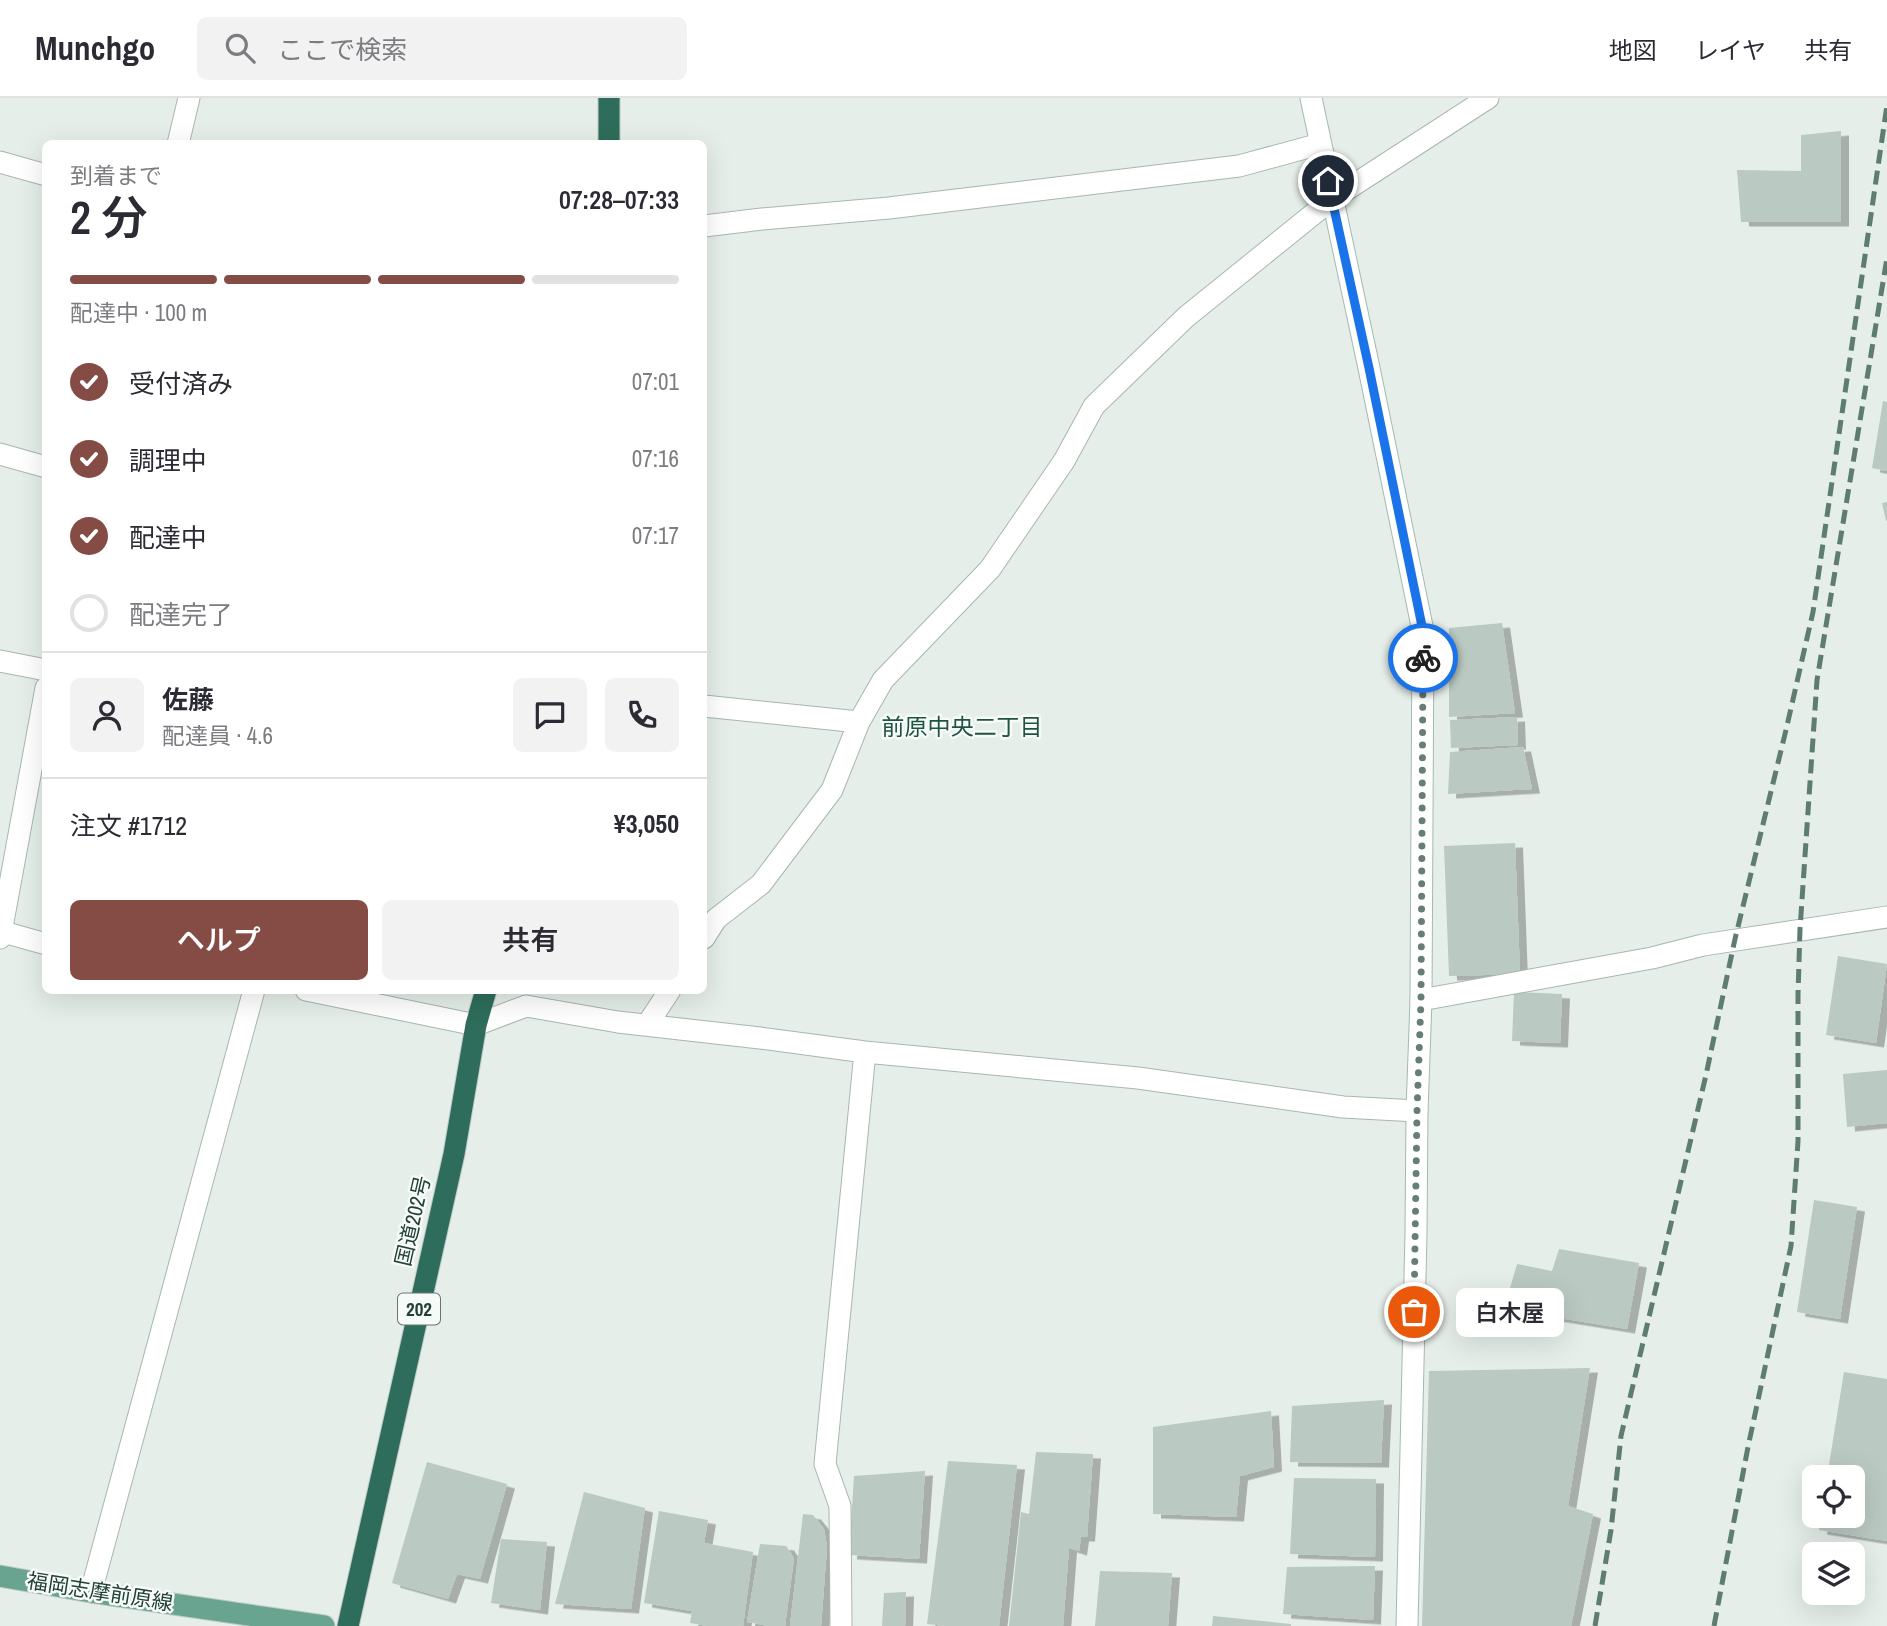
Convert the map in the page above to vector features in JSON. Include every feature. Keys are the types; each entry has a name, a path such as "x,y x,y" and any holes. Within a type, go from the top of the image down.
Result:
{"highway":[{"path":"609,98 609,140"},
{"name":"国道202号","path":"348,1626 454,1154 476,1025 485,994"}],"main road":[{"name":"福岡志摩前原線","path":"0,1576 324,1626"}],"street":[{"path":"179,140 189,98"},
{"path":"1311,98 1423,631 1421,1000 1407,1626"},
{"path":"707,933 716,919 761,884 832,790 859,722 883,680 990,569 1064,460 1094,406 1186,317 1332,199 1488,98"},
{"path":"707,226 889,208 1239,166 1320,144"},
{"path":"0,162 42,174"},
{"path":"0,454 42,466"},
{"path":"0,661 42,669"},
{"path":"707,706 859,722"},
{"path":"42,709 0,933 42,943"},
{"path":"1421,1000 1652,958 1703,944 1887,917"},
{"path":"91,1592 253,994"},
{"path":"325,994 476,1025 526,1006 618,1023 865,1052 1138,1078 1343,1107 1417,1111"},
{"path":"647,1026 667,994"},
{"path":"841,1626 841,1506 825,1464 865,1052"}],"building":[{"path":"1841,131 1841,222 1741,222 1737,170 1801,171 1801,135"},
{"path":"1883,401 1887,402 1887,471 1872,468"},
{"path":"1887,502 1887,520 1886,521 1882,503"},
{"path":"1502,623 1515,713 1449,717 1449,628"},
{"path":"1517,717 1518,745 1451,748 1450,720"},
{"path":"1523,747 1532,789 1448,794 1450,752"},
{"path":"1515,843 1520,974 1449,976 1444,846"},
{"path":"1838,956 1887,964 1876,1043 1826,1035"},
{"path":"1514,992 1562,994 1560,1043 1512,1041"},
{"path":"1887,1070 1887,1123 1847,1127 1843,1074"},
{"path":"1814,1200 1857,1207 1840,1319 1797,1312"},
{"path":"1559,1249 1639,1263 1627,1329 1504,1309 1517,1264 1552,1271"},
{"path":"1590,1368 1568,1506 1593,1514 1571,1626 1422,1626 1429,1371"},
{"path":"1844,1372 1887,1379 1887,1541 1819,1530 1865,1528 1865,1465 1829,1465"},
{"path":"1384,1400 1381,1463 1290,1462 1292,1406"},
{"path":"1271,1411 1274,1467 1240,1476 1236,1517 1153,1514 1153,1427"},
{"path":"1036,1452 1093,1454 1087,1537 1081,1537 1079,1551 1069,1548 1063,1626 1009,1626 1021,1512 1029,1514"},
{"path":"948,1461 1017,1465 999,1626 927,1624"},
{"path":"427,1462 507,1484 480,1579 457,1574 448,1599 392,1583"},
{"path":"925,1471 919,1559 849,1555 854,1476"},
{"path":"1294,1478 1376,1479 1375,1557 1290,1554"},
{"path":"584,1492 645,1508 631,1609 555,1604"},
{"path":"659,1511 708,1520 704,1543 753,1552 743,1626 690,1623 692,1611 644,1603"},
{"path":"803,1514 813,1515 824,1529 827,1547 821,1626 790,1626"},
{"path":"501,1539 547,1542 540,1610 491,1603"},
{"path":"760,1544 786,1546 794,1558 785,1626 747,1622"},
{"path":"1375,1566 1373,1620 1283,1614 1287,1567"},
{"path":"1100,1571 1172,1573 1168,1626 1095,1626"},
{"path":"906,1592 905,1626 882,1626 884,1593"},
{"path":"1213,1616 1291,1624 1291,1626 1212,1626"}],"railway":[{"path":"1595,1626 1611,1530 1621,1436 1813,612 1887,105"},
{"path":"1714,1626 1748,1447 1791,1246 1798,1141 1800,929 1817,680 1887,258"}],"way so far":[{"path":"1414,1312 1421,1000 1423,658"}],"place":[{"name":"白木屋","path":"1414,1312"}],"district":[{"name":"前原中央二丁目","path":"962,727"}],"route":[{"path":"1328,181 1423,631 1423,658"}]}
